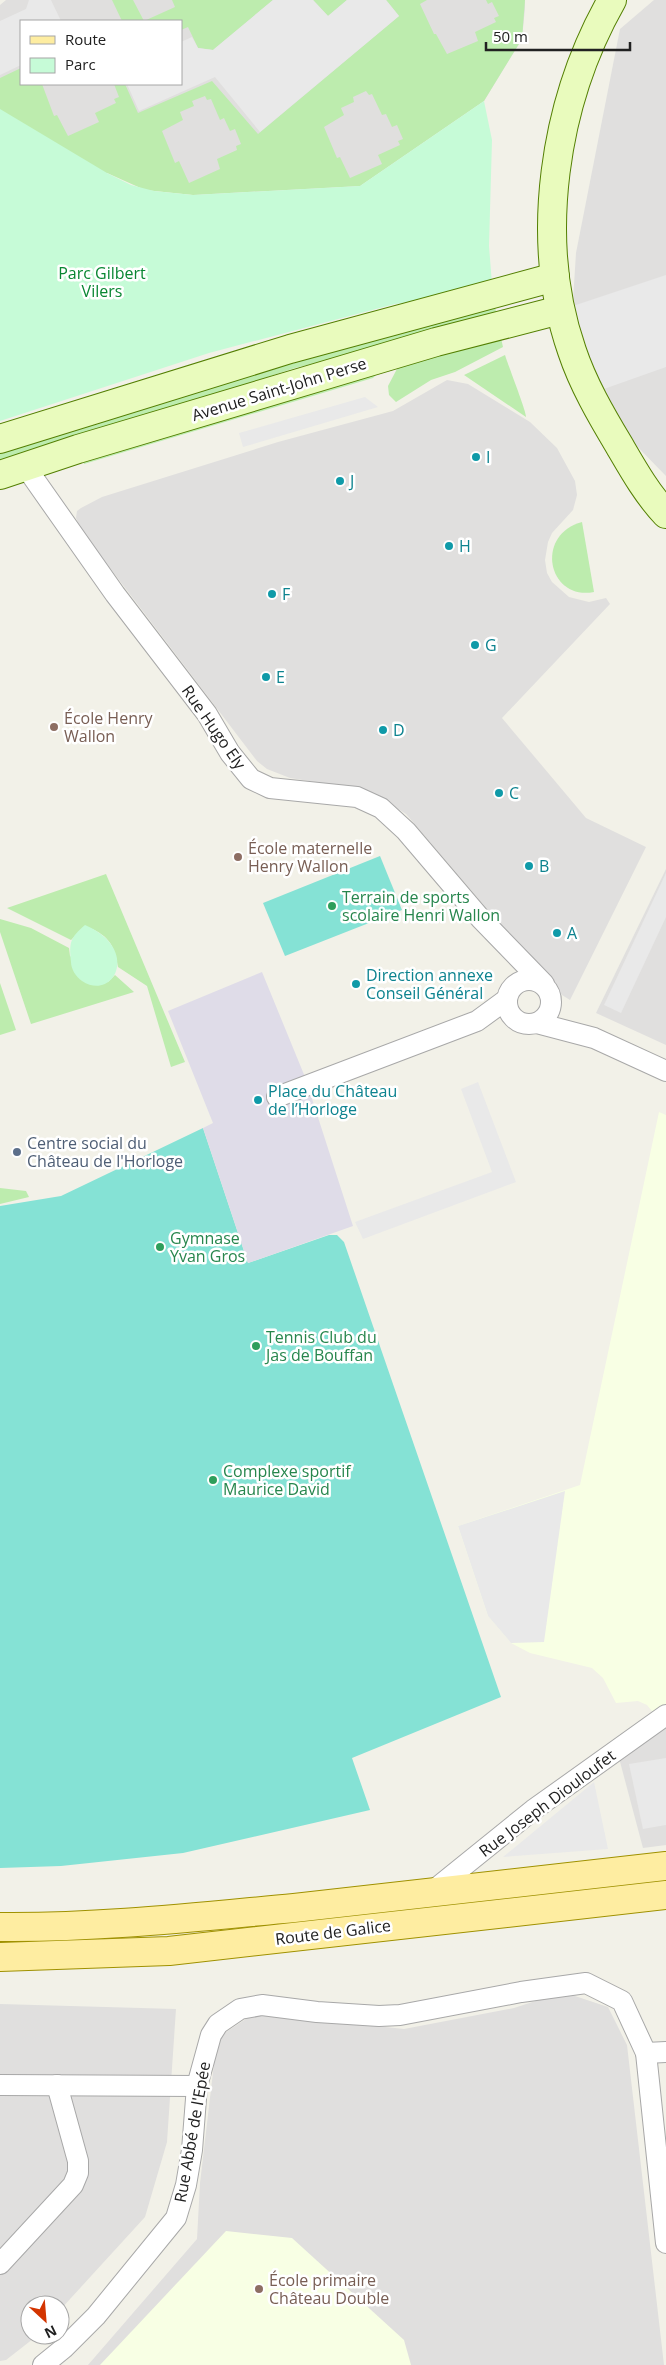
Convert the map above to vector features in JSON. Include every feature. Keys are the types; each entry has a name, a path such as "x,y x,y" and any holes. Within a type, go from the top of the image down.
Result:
{"main road":[{"path":"612,0 584,58 565,121 556,168 553,232 555,277 560,310 581,376 598,409 654,486 666,514"},
{"name":"Avenue Saint-John Perse","path":"0,439 290,349 555,277"},
{"name":"Avenue Saint-John Perse","path":"0,475 427,344 560,310"},
{"name":"Route de Galice","path":"0,1926 48,1927 154,1922 429,1894 666,1866"},
{"name":"Route de Galice","path":"0,1957 169,1951 666,1895"}],"street":[{"name":"Rue Hugo Ely","path":"26,466 115,594 207,714 230,754 251,779 270,788 357,796 381,808 406,830 503,944 547,990 578,1032"},
{"name":"Rue Hugo Ely","path":"503,944 509,993"},
{"path":"277,1097 477,1022 516,1020 530,1024 537,1023 543,1020 551,1009 547,990 538,981 524,980 477,1022"},
{"path":"509,993 508,1011 516,1020"},
{"path":"537,1023 578,1032 666,1071"},
{"name":"Rue Joseph Diouloufet","path":"429,1894 533,1810 666,1715"},
{"name":"Rue Abbé de l'Epée","path":"44,2365 96,2316 176,2218 186,2185 197,2086 211,2035 218,2024 240,2010 262,2005 317,2012 400,2015 521,1992 586,1983 622,2001 646,2054 666,2243"},
{"path":"646,2054 666,2052"},
{"path":"0,2085 197,2086"},
{"path":"0,2264 73,2185 78,2173 74,2144 57,2085"}],"shaded area":[{"path":"6,0 525,0 522,39 484,101 360,186 193,195 0,108 0,5"},
{"path":"29,0 51,0 61,20 20,20 20,65 0,75 0,21 26,9"},
{"path":"273,0 313,0 328,16 347,0 386,0 399,16 260,132 215,77 139,111 127,85 182,85 182,42 192,37 198,48 213,50"},
{"path":"654,0 666,0 666,476 630,439 606,400 573,301 576,253 620,29"},
{"path":"666,275 666,367 601,390 573,306"},
{"path":"447,380 468,384 530,422 557,448 575,481 577,495 573,510 552,533 548,542 545,560 547,573 552,582 569,597 589,602 606,598 610,604 502,718 586,818 646,847 570,1000 562,995 546,978 406,814 386,801 353,788 290,778 267,769 257,761 81,530 76,518 77,511 102,497 278,442 393,411"},
{"path":"365,397 378,407 243,447 239,433"},
{"name":"Terrain de sports scolaire Henri Wallon","path":"380,856 402,910 285,956 263,903"},
{"path":"666,869 666,1045 596,1013"},
{"path":"666,873 666,917 621,1013 604,1005"},
{"name":"Place du Château de l’Horloge","path":"262,972 305,1077 353,1226 248,1263 203,1128 213,1123 168,1011"},
{"path":"478,1082 516,1182 363,1239 355,1222 492,1172 461,1089"},
{"path":"659,1112 666,1115 666,1704 657,1711 652,1711 647,1705 638,1701 616,1703 603,1678 592,1668 530,1653 511,1643 488,1616 458,1526 580,1485"},
{"name":"Complexe sportif Maurice David","path":"203,1128 248,1263 329,1235 337,1235 344,1242 501,1697 352,1758 370,1810 183,1853 61,1866 0,1868 0,1206 61,1196"},
{"path":"565,1491 544,1642 511,1643 488,1616 458,1526"},
{"path":"666,1724 666,1845 643,1848 619,1758"},
{"path":"666,1758 666,1825 643,1829 629,1764"},
{"path":"594,1782 608,1849 503,1857"},
{"path":"563,1992 608,2007 627,2045 664,2365 88,2365 197,2239 200,2183 217,2038 255,2013 404,2029 514,2008"},
{"path":"0,2004 176,2009 167,2142 145,2217 70,2299 70,2295 20,2295 20,2345 25,2345 6,2360 0,2361"},
{"name":"École primaire Château Double","path":"226,2231 292,2238 404,2340 411,2365 100,2365"}],"green space":[{"path":"112,0 133,0 143,20 122,20"},
{"path":"172,0 273,0 213,50 198,48 188,27 182,30 182,20 146,20 175,7"},
{"path":"313,0 347,0 328,16"},
{"path":"386,0 427,0 420,4 434,34 436,34 447,54 478,41 475,32 496,22 494,18 499,16 492,2 488,4 486,0 525,0 522,39 484,101 360,186 193,195 145,190 107,173 0,182 0,78 20,68 20,85 42,85 54,116 57,115 68,136 99,122 95,113 116,103 114,99 119,97 114,85 125,85 138,113 212,81 258,134 399,16","holes":["366,91 369,95 372,94 382,115 386,114 392,127 397,125 403,139 398,141 400,145 378,155 382,164 350,178 340,157 337,158 324,127 344,115 341,108 354,102 353,97","205,96 207,100 211,99 220,120 224,118 230,131 235,129 241,144 236,146 237,150 217,159 220,169 189,183 179,161 175,163 162,131 183,120 180,112 194,106 192,101"]},
{"name":"Parc Gilbert Vilers","path":"484,101 492,140 489,246 492,284 442,298 395,304 209,353 0,421 0,109 107,173 131,185 154,191 193,195 360,186"},
{"path":"494,300 497,318 295,368 0,465 0,446"},
{"path":"500,334 503,347 455,372 431,380 396,402 389,395 388,386 398,367"},
{"path":"505,355 524,407 526,417 464,375"},
{"path":"379,372 373,378 84,464 81,457"},
{"path":"582,522 594,592 578,592 566,587 557,577 553,565 553,552 557,540 567,529"},
{"path":"106,874 185,1062 171,1067 147,986 118,967 109,941 85,926 71,940 7,908"},
{"path":"0,919 31,928 69,948 70,956 108,982 115,975 134,992 31,1024 0,932"},
{"path":"85,925 102,935 113,947 117,959 116,970 112,979 104,984 94,986 82,981 76,975 71,965 70,950 73,937"},
{"path":"0,983 16,1030 0,1035"},
{"path":"0,1188 26,1191 29,1197 0,1204"}],"place":[{"name":"I","path":"476,457"},
{"name":"J","path":"340,481"},
{"name":"H","path":"449,546"},
{"name":"F","path":"272,594"},
{"name":"G","path":"475,645"},
{"name":"E","path":"266,677"},
{"name":"École Henry Wallon","path":"54,727"},
{"name":"D","path":"383,730"},
{"name":"C","path":"499,793"},
{"name":"École maternelle Henry Wallon","path":"238,857"},
{"name":"B","path":"529,866"},
{"name":"Terrain de sports scolaire Henri Wallon","path":"332,906"},
{"name":"A","path":"557,933"},
{"name":"Direction annexe Conseil Général","path":"356,984"},
{"name":"Place du Château de l’Horloge","path":"258,1100"},
{"name":"Centre social du Château de l'Horloge","path":"17,1152"},
{"name":"Gymnase Yvan Gros","path":"160,1247"},
{"name":"Tennis Club du Jas de Bouffan","path":"256,1346"},
{"name":"Complexe sportif Maurice David","path":"213,1480"},
{"name":"École primaire Château Double","path":"259,2289"}]}
